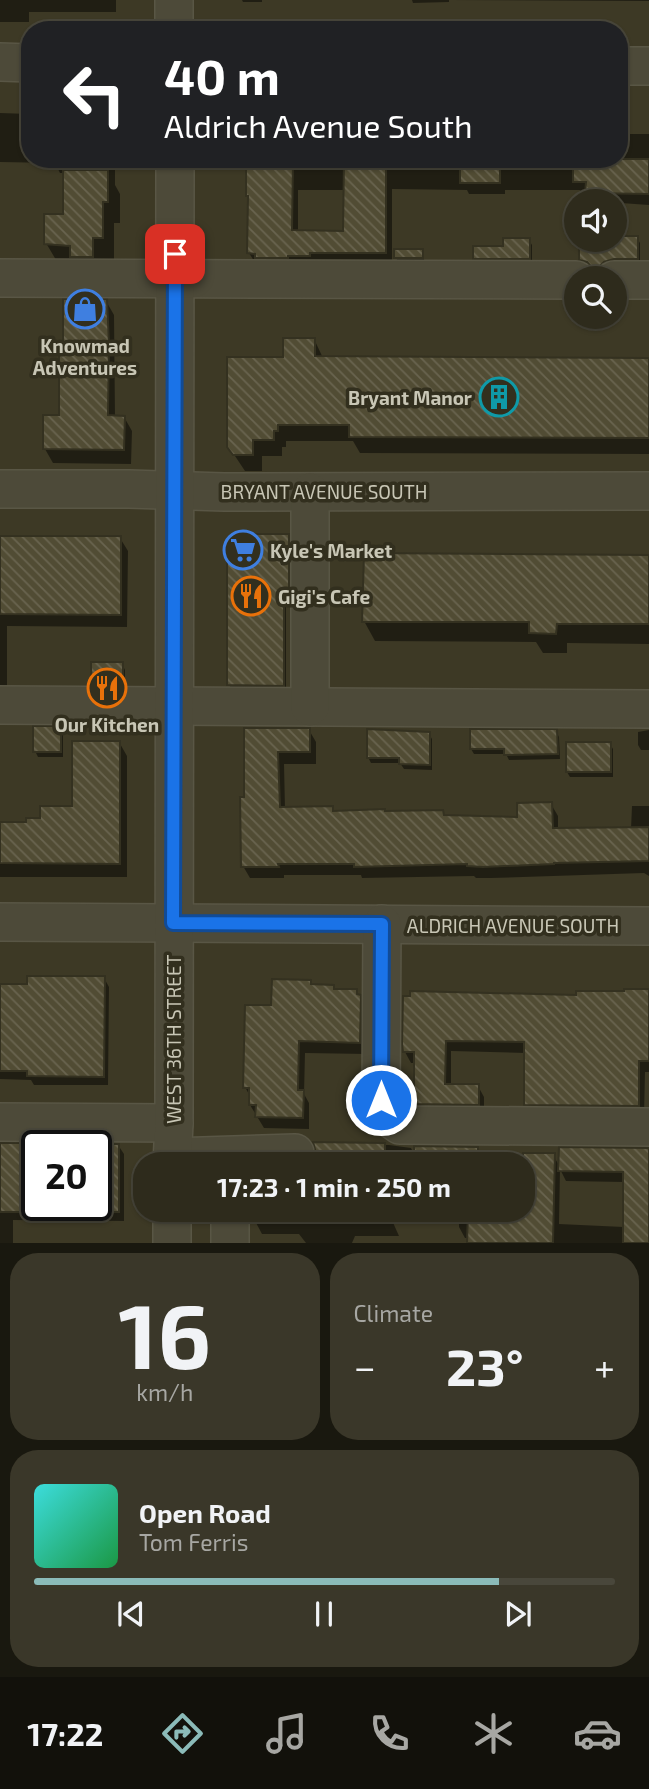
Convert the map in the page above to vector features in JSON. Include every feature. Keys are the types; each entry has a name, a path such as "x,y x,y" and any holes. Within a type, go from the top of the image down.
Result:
{"street":[{"path":"174,0 174,21"},
{"path":"0,62 21,63"},
{"path":"628,66 649,66"},
{"name":"WEST 36TH STREET","path":"173,1148 174,168"},
{"path":"0,278 564,280"},
{"path":"627,280 649,280"},
{"name":"BRYANT AVENUE SOUTH","path":"0,489 649,491"},
{"path":"310,492 310,707"},
{"path":"0,705 649,709"},
{"name":"ALDRICH AVENUE SOUTH","path":"0,922 649,926"},
{"path":"382,924 381,1100 390,1118 400,1125 649,1126"},
{"path":"0,1122 194,1152"},
{"path":"172,1222 172,1243"},
{"path":"230,1222 230,1243"}],"building":[{"path":"628,159 649,159 649,194 627,194 627,189 585,189 586,182 573,182 573,168 628,168"},
{"path":"246,168 293,168 292,230 343,231 344,168 386,168 386,253 310,253 310,256 288,258 255,258 255,254 247,253"},
{"path":"460,168 500,168 500,183 460,183"},
{"path":"63,170 108,170 108,202 103,202 103,238 93,238 93,257 70,257 70,246 44,244 44,214 63,214"},
{"path":"627,236 638,236 638,259 614,259 600,266 591,266 579,260 579,252 627,252"},
{"path":"503,238 530,238 530,259 473,259 473,246 503,246"},
{"path":"394,249 423,249 423,258 394,258"},
{"path":"63,299 107,299 108,415 125,416 124,450 43,449 43,415 59,415 59,343 63,343"},
{"name":"Bryant Manor","path":"283,338 315,338 315,356 649,358 649,438 349,437 349,425 278,425 278,431 274,431 274,440 253,440 253,455 233,455 227,447 227,357 283,357"},
{"path":"236,534 289,534 289,592 284,592 284,686 227,685 227,543"},
{"path":"0,536 121,536 121,615 0,614"},
{"path":"364,553 649,555 649,624 557,624 556,634 529,633 529,622 362,622"},
{"name":"Our Kitchen","path":"91,662 123,662 123,685 91,685"},
{"path":"33,726 61,726 61,752 33,752"},
{"path":"244,728 310,728 310,752 278,752 280,807 333,806 333,811 443,810 444,815 517,817 517,803 552,802 553,828 649,827 649,861 483,867 467,864 354,867 354,864 278,864 279,867 241,867 240,797 244,797"},
{"path":"367,729 430,732 430,765 399,764 399,758 367,758"},
{"path":"470,729 557,729 558,754 504,755 504,749 470,749"},
{"path":"72,741 120,741 120,864 0,863 0,822 26,822 26,818 40,818 40,806 72,806"},
{"path":"566,742 611,742 611,772 566,772"},
{"path":"27,976 105,976 104,1077 27,1076 27,1071 0,1071 0,984 27,984"},
{"path":"272,979 311,980 311,984 334,985 334,989 357,989 357,994 361,995 360,1043 299,1041 298,1090 304,1090 303,1118 255,1117 256,1105 249,1105 249,1088 243,1088 245,1005 271,1005"},
{"path":"649,989 649,1061 639,1061 639,1106 524,1105 524,1042 446,1041 445,1084 479,1084 479,1105 414,1104 414,1052 403,1052 402,1044 403,996 410,996 410,991 576,995 576,991"},
{"path":"313,1142 385,1143 385,1152 316,1152"},
{"path":"0,1143 21,1143 21,1212 0,1212"},
{"path":"112,1144 119,1144 119,1212 112,1212"},
{"path":"414,1146 478,1147 478,1152 414,1152"},
{"path":"559,1147 649,1148 649,1243 623,1243 623,1172 558,1171"},
{"path":"535,1153 555,1153 553,1243 467,1243 468,1222 535,1222"}],"place":[{"name":"Knowmad Adventures","path":"85,309"},
{"name":"Bryant Manor","path":"499,397"},
{"name":"Kyle's Market","path":"243,550"},
{"name":"Gigi's Cafe","path":"251,596"},
{"name":"Our Kitchen","path":"107,688"}],"route":[{"path":"175,254 173,923 382,924 381,1100"}]}
